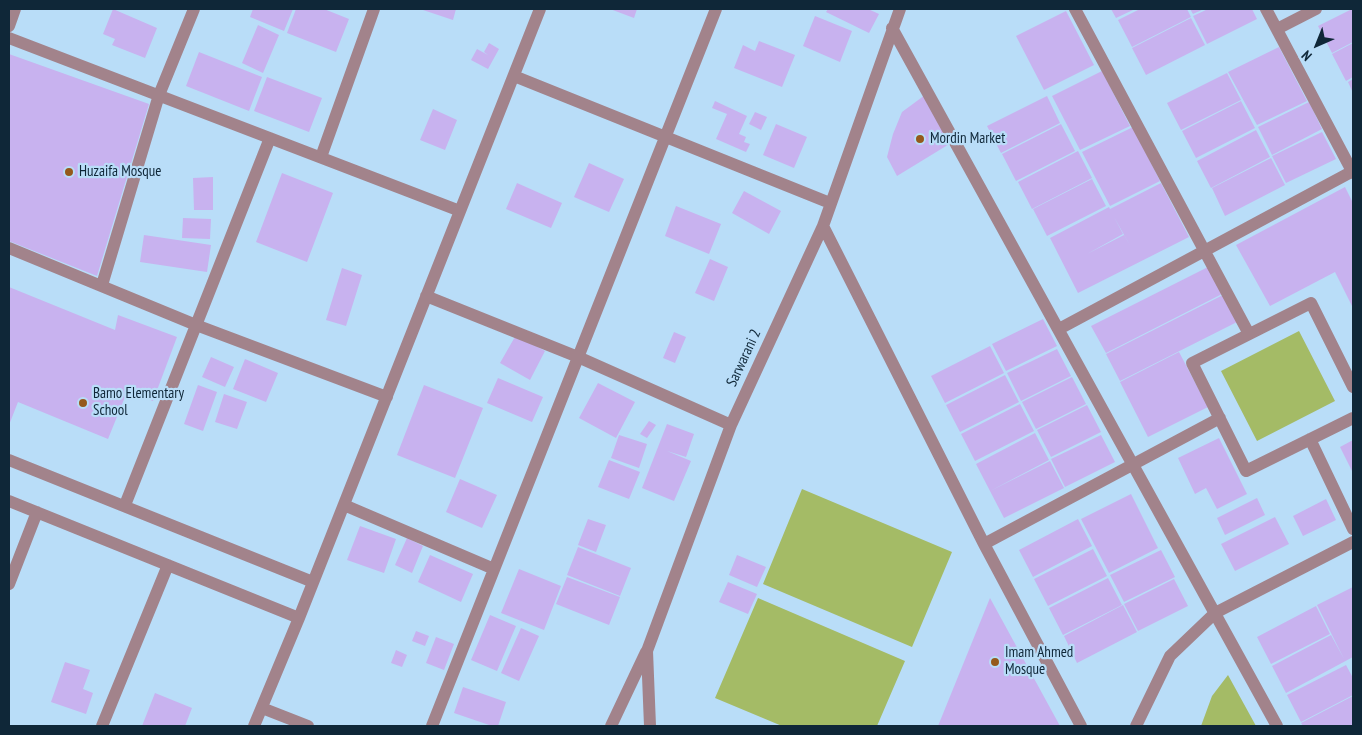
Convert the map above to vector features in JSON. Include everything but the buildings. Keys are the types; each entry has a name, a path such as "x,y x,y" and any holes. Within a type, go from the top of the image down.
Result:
{"street":[{"path":"9,24 15,9"},
{"path":"102,285 158,95 194,9"},
{"path":"321,157 374,9"},
{"path":"254,726 299,618 540,9"},
{"path":"432,726 716,9"},
{"name":"Sarwarani 2","path":"650,726 647,651 732,425 823,226 900,9"},
{"path":"1075,9 1249,334"},
{"path":"1058,329 1353,172 1266,9"},
{"path":"1277,29 1316,9"},
{"path":"892,28 1277,726"},
{"path":"9,38 460,211"},
{"path":"514,76 830,203"},
{"path":"125,505 270,138"},
{"path":"823,226 984,544 1081,726"},
{"path":"9,248 196,325 386,397"},
{"path":"426,296 578,357 732,425"},
{"path":"1353,387 1311,303 1192,362 1246,471 1353,418"},
{"path":"984,544 1220,418"},
{"path":"1310,440 1353,529"},
{"path":"9,460 313,582"},
{"path":"9,501 299,618"},
{"path":"344,505 494,569"},
{"path":"9,584 38,512"},
{"path":"1136,726 1170,656 1215,613 1353,542"},
{"path":"102,726 168,566"},
{"path":"611,726 647,651"},
{"path":"262,708 308,726"}],"green space":[{"path":"1299,331 1335,401 1257,441 1221,371"},
{"path":"802,489 952,552 912,647 763,584"},
{"path":"758,598 905,661 877,726 782,726 715,698"},
{"path":"1228,675 1256,726 1201,726 1212,696"}],"place":[{"name":"Mordin Market","path":"920,139"},
{"name":"Huzaifa Mosque","path":"69,172"},
{"name":"Bamo Elementary School","path":"83,403"},
{"name":"Imam Ahmed Mosque","path":"995,662"}]}
